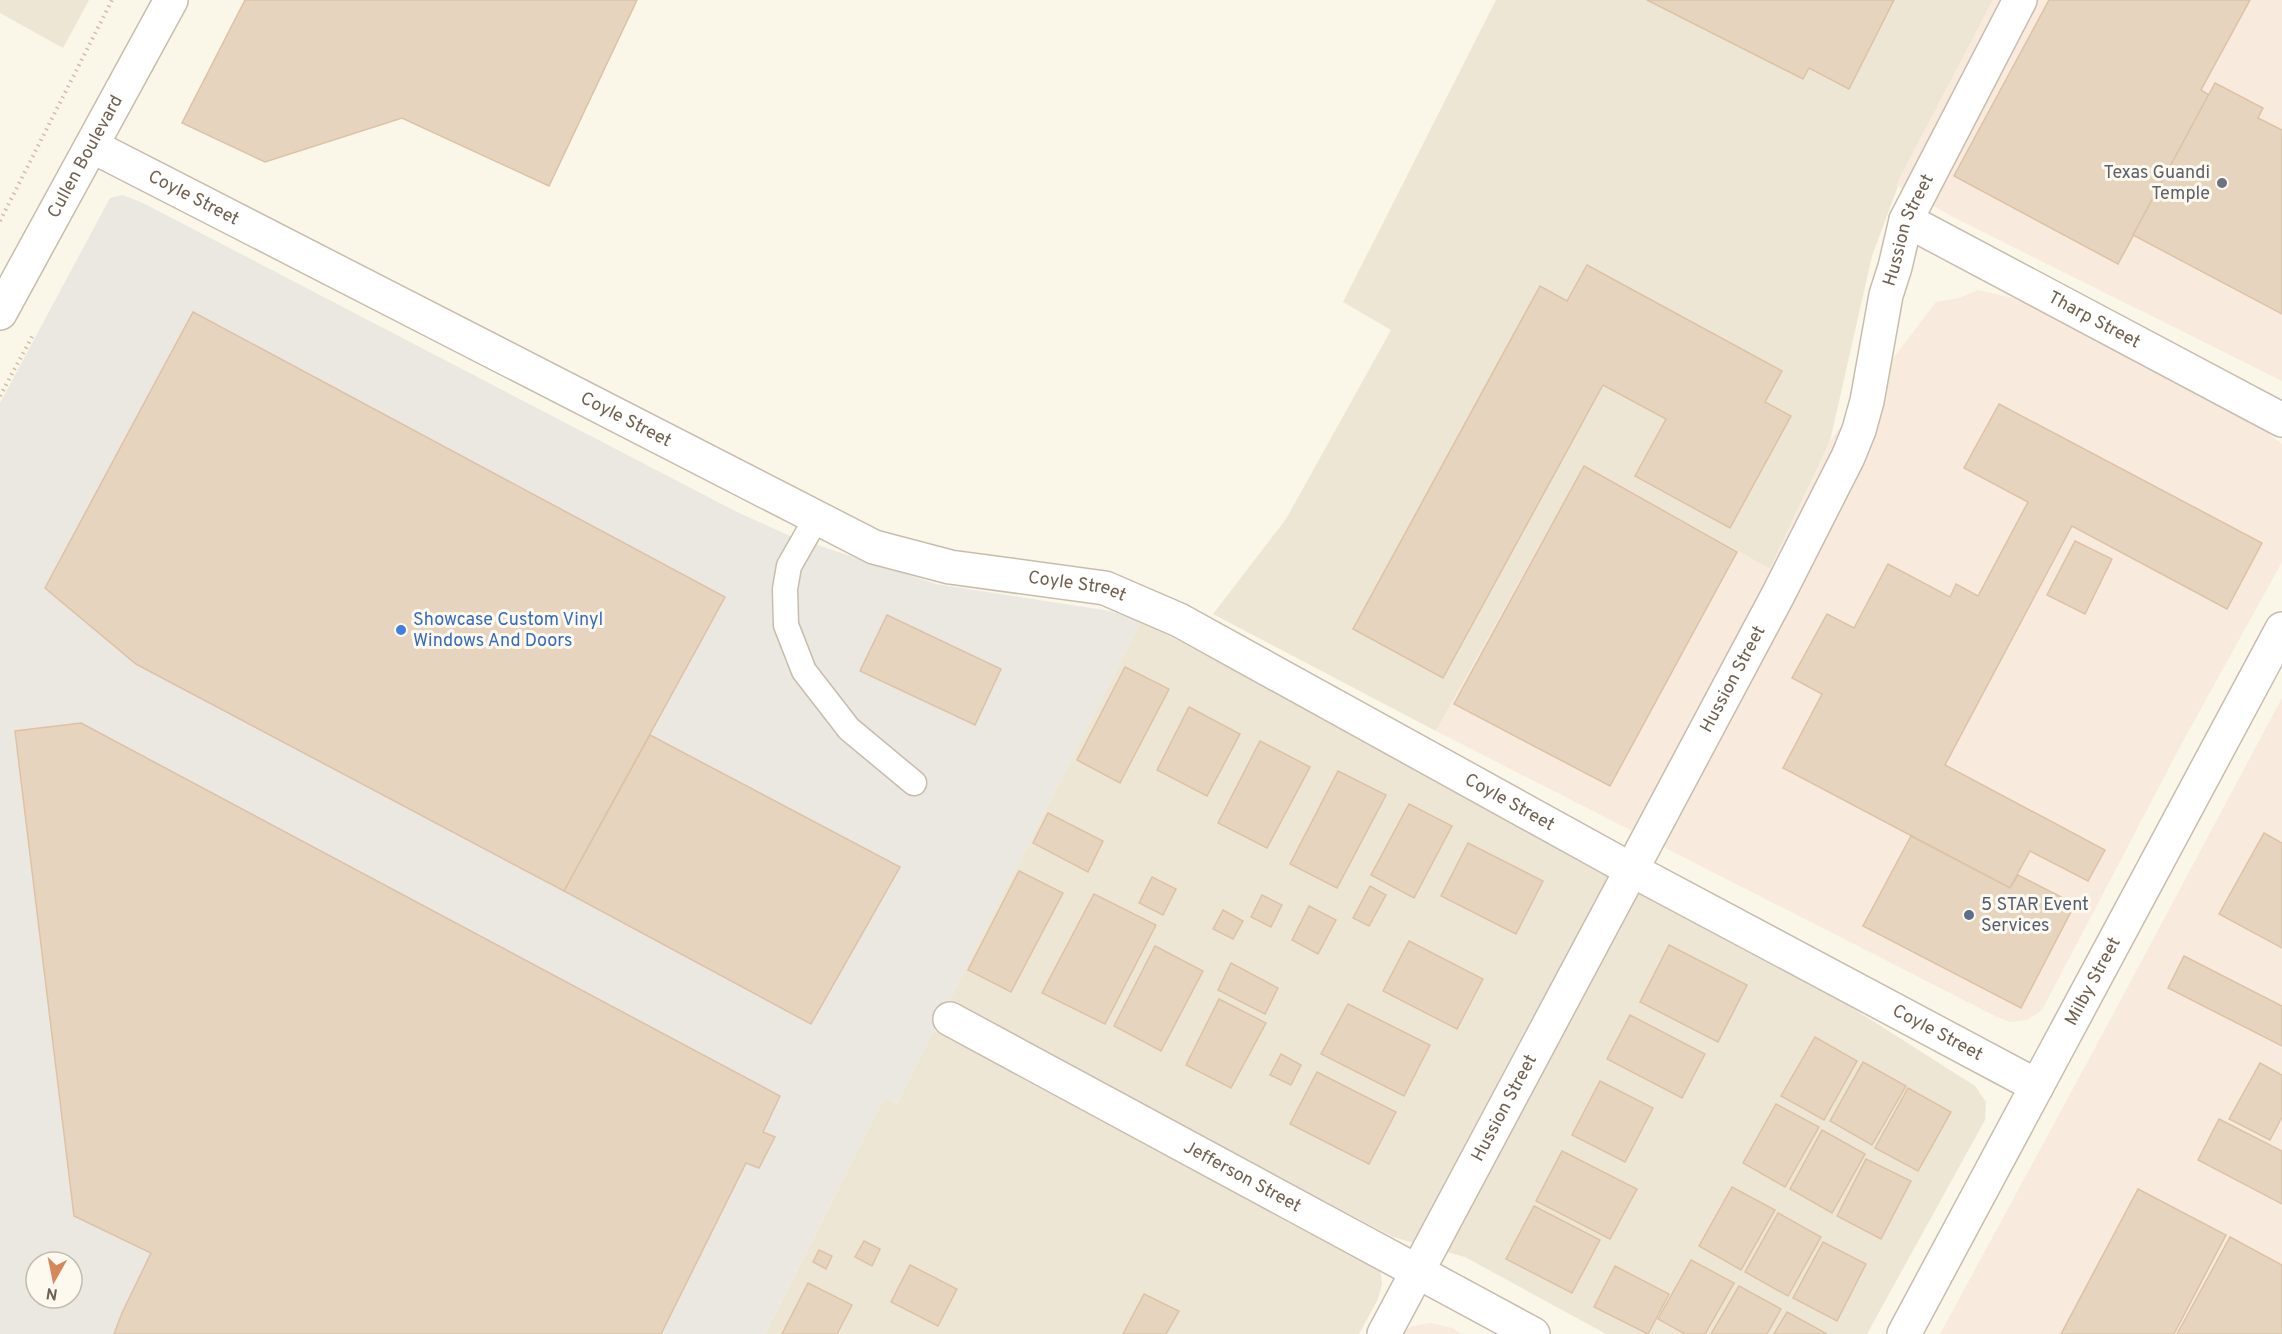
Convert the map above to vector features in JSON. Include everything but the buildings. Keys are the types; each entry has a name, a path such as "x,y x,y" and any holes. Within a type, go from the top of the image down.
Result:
{"street":[{"name":"Cullen Boulevard","path":"0,313 171,0"},
{"name":"Hussion Street","path":"1384,1334 1778,595 1848,457 1867,401 1886,295 1906,220 2020,0"},
{"name":"Coyle Street","path":"92,146 874,547 950,567 1105,588 1179,620 1630,869 2037,1086"},
{"name":"Tharp Street","path":"1906,220 2282,420"},
{"name":"Milby Street","path":"1904,1334 2282,629"},
{"name":"Jefferson Street","path":"950,1019 1533,1334"}],"lane":[{"path":"816,518 789,566 785,589 786,625 804,671 849,729 914,783"}],"path":[{"path":"0,221 112,0"}],"shaded area":[{"path":"0,0 89,0 63,48 0,13"},
{"path":"1496,0 1993,0 1904,170 1872,256 1830,441 1770,569 1584,466 1436,731 1213,614 1286,519 1391,330 1343,302"},
{"path":"1993,0 2282,0 2282,381 1953,217 1896,185"},
{"path":"122,195 141,202 737,512 790,536 936,584 1110,611 1141,621 897,1104 884,1098 765,1334 0,1334 0,403 110,198"},
{"path":"1978,290 2017,299 2241,413 2282,444 2282,562 2182,743 2042,1010 2027,1020 2010,1022 1436,731 1584,466 1770,569 1830,441 1936,302 1959,298"},
{"path":"1141,621 1744,939 1975,1086 1986,1102 1985,1120 1867,1334 1606,1334 1465,1257 1393,1237 948,1003"},
{"path":"2282,698 2282,1334 1940,1334 2095,1048"},
{"path":"934,1030 1222,1181 1380,1268 1382,1284 1378,1299 1359,1334 765,1334 884,1098 897,1104"},
{"path":"1430,1323 1452,1328 1463,1334 1400,1334 1412,1326"}],"place":[{"name":"Texas Guandi Temple","path":"2222,183"},
{"name":"Showcase Custom Vinyl Windows And Doors","path":"401,630"},
{"name":"5 STAR Event Services","path":"1969,915"}]}
